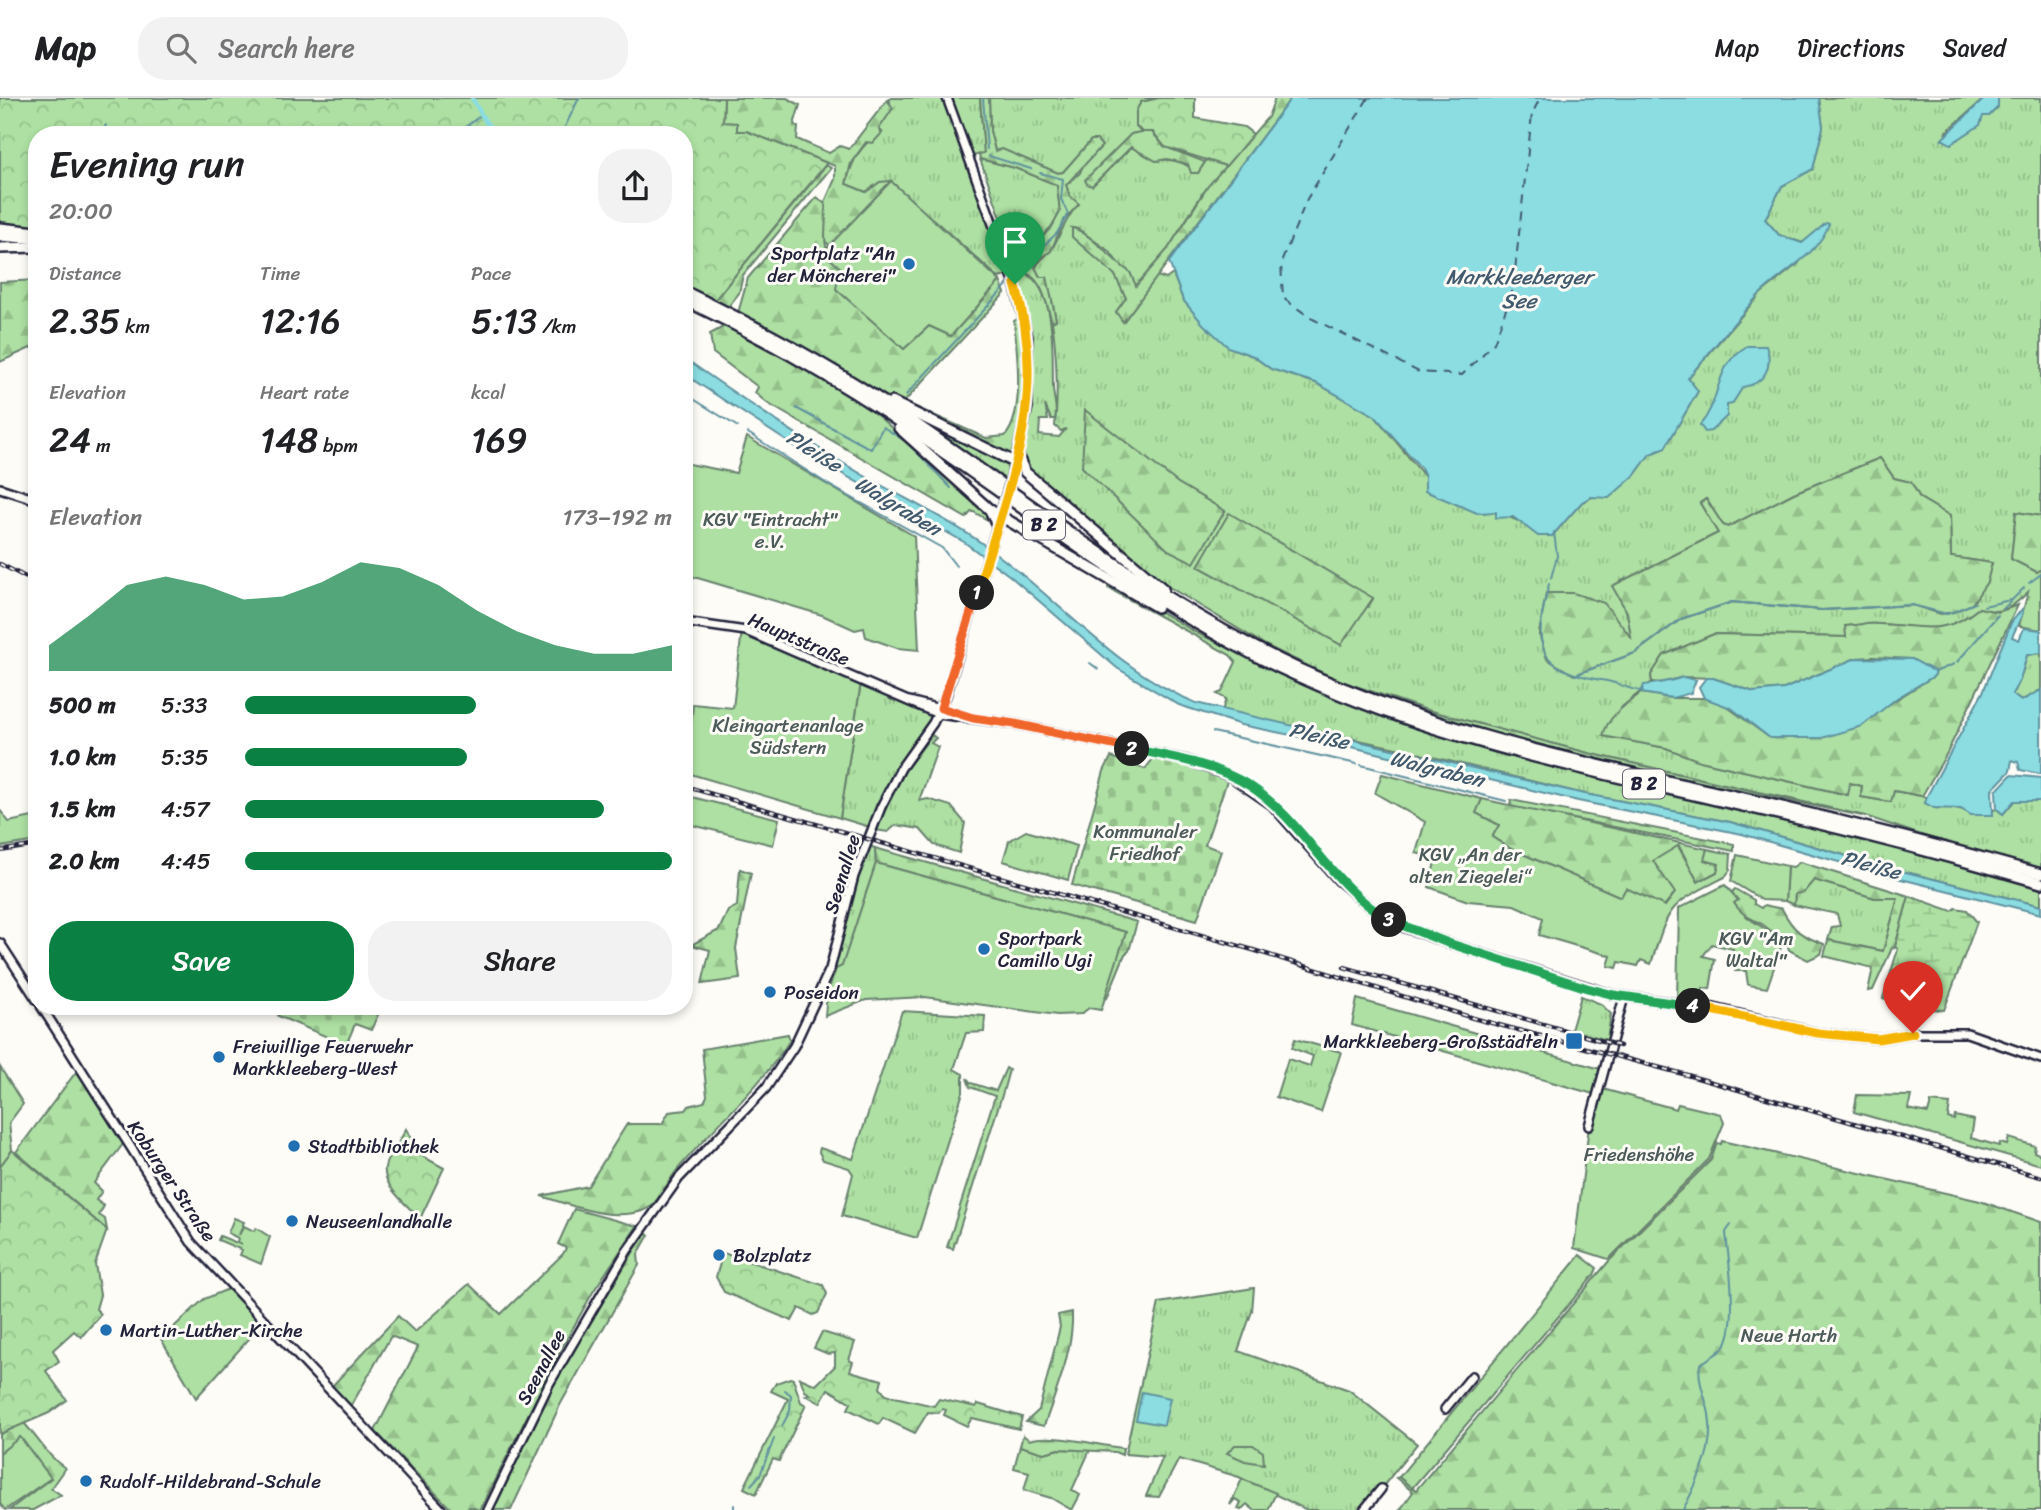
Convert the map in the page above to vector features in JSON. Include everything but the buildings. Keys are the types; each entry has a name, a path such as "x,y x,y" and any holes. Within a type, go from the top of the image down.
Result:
{"highway":[{"path":"0,228 28,231"},
{"path":"0,236 28,238"},
{"path":"0,248 28,247"},
{"name":"B 2","path":"693,295 867,391 1107,558 1194,614 1300,669 1431,720 1533,750 1831,818 2041,874"},
{"name":"B 2","path":"693,303 722,313"},
{"name":"B 2","path":"733,319 886,414 1094,559 1206,630 1336,693 1482,744 1832,827 2041,883"},
{"path":"867,391 1025,472 1109,546 1194,614"},
{"path":"886,414 990,510 996,529 1011,525"},
{"path":"990,510 1002,511 1011,525 1155,606 1206,630"}],"main road":[{"name":"Seenallee","path":"488,1510 566,1353 643,1228 691,1164 765,1088 794,1046 830,969 854,876 881,807 901,768 939,711 1014,468 1028,407 1031,365 1026,325 1014,282 947,98"},
{"path":"0,488 28,497"},
{"name":"Hauptstraße","path":"693,623 746,631 898,698 939,711 1175,758 1230,776 1263,796 1339,881 1392,922 1468,950 1624,997 1714,1008 1811,1032 1878,1039 1941,1032 1960,1033 2041,1059"},
{"path":"0,943 28,986"},
{"path":"1589,1126 1624,997"},
{"name":"Koburger Straße","path":"47,1015 191,1242 442,1510"},
{"path":"1445,1409 1472,1376"},
{"path":"1364,1510 1381,1489"}],"green space":[{"path":"0,98 724,98 723,122 737,123 737,131 746,131 827,163 714,301 693,291 693,126 28,126 28,227 0,224"},
{"path":"724,98 787,98 800,105 794,125 798,127 797,139 829,153 840,146 849,149 887,100 893,108 879,129 882,133 873,143 866,142 851,163 846,184 866,192 880,182 891,181 830,246 825,241 825,202 835,179 835,166 746,131 736,131 723,122"},
{"path":"889,98 980,98 984,153 970,157 1011,274 999,278 934,220 880,182 866,192 846,184 858,154 882,132 878,129 890,102"},
{"path":"980,98 989,98 990,131 995,151 1002,149 1058,173 1063,172 1091,140 1097,140 1102,146 1066,185 1070,196 1079,204 1064,220 1051,251 1040,258 1035,267 1040,277 1047,277 1056,320 1052,322 1037,282 1025,272 1017,270 1015,265 1052,227 1060,212 1057,185 1015,168 980,159 979,154 984,153"},
{"path":"989,98 1159,98 1141,102 1142,132 1132,134 1092,186 1131,147 1156,161 1178,161 1198,173 1207,159 1226,166 1202,194 1168,249 1135,287 1110,252 1078,229 1072,228 1115,275 1126,298 1116,312 1124,321 1157,276 1166,279 1173,274 1183,300 1228,347 1253,356 1271,369 1316,383 1375,416 1425,477 1484,513 1506,516 1552,536 1582,502 1634,476 1650,454 1665,448 1698,391 1688,378 1760,294 1799,263 1803,243 1779,235 1765,219 1782,186 1813,169 1823,127 1819,98 1985,98 1945,133 1984,115 1989,116 1998,107 1998,98 2041,98 2041,516 2016,512 2011,559 2037,572 2041,569 2041,630 2019,626 2028,592 2006,609 1994,611 1979,608 1942,627 1875,624 1846,626 1847,637 1714,634 1664,655 1651,675 1652,682 1622,707 1604,736 1666,748 1714,764 1847,795 1850,783 1862,786 1861,797 1890,802 1894,791 1926,797 1925,803 1934,806 1992,815 1993,810 1997,809 2003,814 2014,801 2041,801 2041,869 1939,841 1865,816 1588,753 1427,710 1335,679 1267,646 1169,587 1030,472 1023,455 1033,406 1033,348 1017,277 1021,271 1033,278 1047,305 1056,406 1052,322 1056,319 1047,278 1040,277 1035,268 1051,250 1078,204 1070,196 1066,185 1080,173 1091,141 1063,172 1058,173 1002,149 995,151 990,131","holes":["1045,405 1051,419 1055,419 1056,414 1055,426 1061,431 1066,429 1059,437 1039,435 1040,420 1048,420","1880,458 1894,478 1911,482 1920,498 1950,516 1951,557 1992,563 1972,603 1947,614 1912,605 1822,610 1732,602 1681,619 1635,653 1539,635 1547,593 1632,640 1627,612 1613,586 1718,533 1700,503 1706,499 1723,525 1728,527 1794,493","1178,483 1225,511 1168,550","1198,565 1373,598 1373,599 1368,607 1236,586"]},
{"path":"1159,98 1195,98 1195,118 1244,127 1253,134 1226,166 1165,147 1153,132 1142,132 1136,126 1136,111 1141,102"},
{"path":"1275,98 1291,98 1123,322 1116,312 1126,298 1115,275 1072,237 1072,228 1094,241 1130,272 1136,286 1168,249 1208,186 1268,117"},
{"path":"1150,130 1165,147 1205,162 1198,173 1191,173 1188,164 1167,159 1156,161 1131,147 1092,186 1087,184 1085,180 1131,134"},
{"path":"980,159 1015,168 1057,185 1060,212 1051,227 1017,263"},
{"path":"826,165 831,168 743,275 739,293 728,307 693,289 718,296"},
{"name":"Sportplatz \"An der Möncherei\"","path":"891,181 1000,281 951,336 929,326 904,349 836,289 843,270 829,258 826,249"},
{"path":"817,197 825,204 826,247 843,270 837,289 904,349 929,326 951,336 1000,281 1005,293 904,402 986,438 1005,436 1011,426 1017,398 1018,364 1014,321 1019,318 1022,387 1012,455 1007,456 888,397 738,313 748,278"},
{"path":"28,280 28,349 0,362 0,282"},
{"path":"727,325 816,374 870,409 981,506 988,515 986,519 972,511 966,518 767,403 755,393 758,387 713,353 710,334"},
{"path":"1085,410 1178,483 1225,511 1194,563 1168,550 1082,467"},
{"path":"923,420 1005,462 1008,471 1005,481 921,422"},
{"name":"KGV \"Eintracht\" e.V.","path":"747,437 914,536 919,650 897,648 866,637 864,628 855,630 822,615 693,577 693,465 736,473"},
{"path":"1880,458 1894,478 1911,482 1920,498 1950,516 1951,557 1992,563 1987,582 1972,604 1941,614 1912,605 1822,610 1732,602 1681,619 1635,653 1574,675 1547,659 1539,634 1546,593 1573,593 1604,603 1631,637 1627,612 1612,586 1718,533 1700,503 1706,499 1723,525 1728,527 1794,493"},
{"path":"2016,512 2041,516 2041,569 2037,572 2011,559"},
{"path":"1229,513 1373,598 1341,645 1198,566"},
{"path":"1109,581 1197,633 1315,688 1667,795 1866,840 2041,889 2041,906 1878,865 1730,822 1580,793 1396,748 1222,711 1226,699 1217,694 1222,692 1236,662 1230,655 1108,588"},
{"path":"2018,605 1947,753 1922,796 1894,791 1891,802 1861,797 1862,786 1850,783 1848,795 1700,761 1666,748 1603,736 1613,717 1641,693 1672,698 1704,698 1722,703 1770,738 1822,738 1883,708 1934,676 1912,659 1873,657 1856,658 1784,689 1754,692 1713,678 1683,677 1661,683 1652,682 1651,675 1664,655 1714,634 1846,637 1845,626 1875,624 1942,627 1979,608 1998,612"},
{"name":"Kleingartenanlage Südstern","path":"742,630 861,682 840,818 693,775 693,704 733,708"},
{"path":"2041,653 2041,690 2021,701 2012,694 2020,680 2027,655"},
{"path":"861,682 938,714 909,757 873,828 840,818"},
{"path":"1427,710 1588,753 1862,816 1661,774 1510,738 1428,714"},
{"path":"932,735 936,738 931,743 938,747 919,801 928,799 951,806 965,823 959,853 934,845 920,829 896,825 888,832 875,830 897,781"},
{"name":"Kommunaler Friedhof","path":"1157,754 1229,775 1205,845 1221,851 1197,920 1072,885 1104,771 1111,757 1145,769"},
{"name":"KGV „An der alten Ziegelei“","path":"1382,774 1482,799 1476,813 1499,825 1492,837 1511,849 1621,897 1626,888 1665,906 1675,893 1653,861 1678,846 1698,882 1717,872 1719,864 1704,860 1707,849 1731,854 1730,870 1725,877 1692,894 1674,908 1663,929 1651,964 1641,960 1638,966 1619,962 1617,968 1608,966 1611,956 1539,935 1543,918 1514,905 1468,901 1429,887 1436,858 1416,853 1425,822 1375,793"},
{"path":"693,797 779,819 773,845 693,825"},
{"path":"1482,799 1707,849 1705,860 1719,864 1717,872 1698,882 1679,846 1675,893 1664,906 1626,889 1621,897 1511,849 1492,837 1499,825 1475,813"},
{"path":"1511,800 1734,844 1734,851 1510,806"},
{"path":"0,810 9,822 28,818 28,842 0,847"},
{"path":"1026,831 1077,846 1068,880 1003,861 1009,841"},
{"path":"869,846 875,848 876,863 842,967 836,969 830,987 826,988 838,952"},
{"path":"875,848 1137,922 1129,951 1125,954 1107,998 1104,999 1125,932 876,863"},
{"path":"1737,855 1787,866 1785,901 1762,900 1731,881"},
{"path":"1800,862 1909,896 1895,947 1892,948 1873,990 1868,991 1873,968 1824,956 1828,940 1883,951 1898,898 1875,898 1814,880 1804,892 1795,894 1794,905 1785,901 1787,866 1793,867"},
{"name":"Sportpark Camillo Ugi","path":"876,863 1126,932 1101,1010 1089,1008 1081,1014 1057,1015 925,997 866,1000 825,1016 827,994 836,969 842,966"},
{"path":"740,869 751,873 736,948 740,979 702,984 710,950 693,944 719,930 728,911 737,906"},
{"path":"1814,880 1875,898 1898,898 1883,951 1828,940 1832,927 1840,926 1837,914 1794,905 1795,894"},
{"name":"KGV \"Am Waltal\"","path":"1725,885 1738,900 1734,903 1738,909 1783,941 1767,988 1748,985 1746,971 1735,971 1733,949 1712,944 1703,956 1715,959 1710,989 1703,988 1701,1003 1677,1000 1679,908"},
{"path":"1735,889 1754,900 1754,904 1761,908 1764,905 1782,909 1799,932 1824,944 1821,954 1808,960 1789,950 1787,943 1762,924 1740,913 1734,903 1737,900 1732,892"},
{"path":"1909,896 1952,911 1956,908 1967,910 1977,922 1944,1010 1913,1008 1883,998 1898,949 1895,947"},
{"path":"1581,996 1601,1004 1611,1014 1607,1040 1571,1030"},
{"name":"Friedenshöhe","path":"1357,999 1604,1070 1599,1088 1676,1109 1678,1104 1721,1114 1724,1123 1709,1159 1611,1257 1608,1259 1574,1248 1589,1126 1597,1095 1352,1025"},
{"path":"902,1011 985,1016 984,1032 966,1033 954,1069 963,1074 963,1092 917,1238 842,1216 853,1174 849,1168 823,1160 819,1152 820,1148 853,1159"},
{"path":"378,1015 371,1030 355,1024 346,1045 278,1016"},
{"path":"788,1034 790,1040 765,1075 678,1169 650,1207 632,1213 606,1213 541,1196 588,1186 627,1124 662,1124 669,1112 686,1110 689,1106 704,1102 707,1096 702,1049"},
{"path":"1295,1039 1341,1052 1321,1112 1276,1097 1288,1059 1310,1066 1313,1056 1292,1048"},
{"path":"0,1067 23,1104 9,1123 12,1150 0,1166"},
{"path":"79,1068 126,1140 94,1183 102,1191 96,1200 104,1206 99,1215 105,1219 107,1230 16,1152"},
{"path":"1006,1068 1009,1070 1003,1092 953,1249 947,1247 995,1096 970,1087 967,1078 971,1083 996,1091"},
{"path":"1857,1095 1911,1096 1908,1109 1928,1113 1931,1102 1950,1104 1948,1118 1954,1120 1955,1116 1974,1120 1971,1138 1999,1146 2000,1143 2007,1145 2009,1138 2035,1146 2034,1152 2041,1155 2041,1165 1854,1112"},
{"path":"406,1129 420,1155 444,1168 420,1219 386,1179 386,1163"},
{"name":"Neue Harth","path":"1722,1141 1980,1201 2041,1222 2041,1510 1400,1510 1413,1492 1396,1478 1399,1477 1416,1490 1609,1261 1711,1160 1717,1143 1721,1144"},
{"path":"12,1150 107,1230 95,1264 100,1295 96,1309 101,1314 81,1337 74,1331 53,1350 59,1361 46,1371 67,1400 49,1413 0,1434 0,1166"},
{"path":"574,1209 637,1226 593,1292 559,1353 480,1510 470,1507 467,1510 452,1510 375,1431 418,1347 391,1336 351,1406 332,1386 398,1316 415,1332 469,1284 501,1314 563,1254 566,1248 558,1244"},
{"path":"234,1218 244,1222 239,1235 244,1226 254,1231 256,1228 270,1237 261,1264 240,1255 242,1250 218,1240 220,1236 242,1245 237,1242 238,1238 228,1233"},
{"path":"645,1233 649,1235 638,1254 639,1265 560,1405 511,1510 493,1510 561,1370"},
{"path":"723,1253 823,1285 827,1294 818,1313 813,1315 799,1308 792,1321 724,1292 716,1277"},
{"path":"1580,1255 1597,1268 1594,1275 1412,1488 1399,1477"},
{"path":"233,1287 265,1321 196,1398 161,1339 204,1299"},
{"path":"1254,1288 1252,1311 1238,1351 1349,1390 1417,1444 1364,1510 1307,1510 1239,1477 1179,1459 1159,1497 1146,1496 1163,1457 1125,1454 1159,1303"},
{"path":"1072,1312 1067,1355 1044,1426 1026,1422 1039,1410 1060,1327 1058,1315"},
{"path":"822,1332 855,1342 849,1360 853,1362 850,1371 882,1380 880,1388 886,1395 934,1406 939,1399 976,1407 978,1404 1022,1417 1019,1429 972,1418 967,1426 944,1415 946,1410 943,1409 938,1413 928,1412 915,1433 883,1418 879,1424 848,1409 851,1403 828,1389 820,1403 806,1395 810,1394 805,1391 800,1378 816,1385 835,1366 835,1353 828,1354 814,1348"},
{"path":"793,1379 801,1402 806,1405 779,1461 773,1459 756,1494 744,1488 788,1399 771,1391 776,1383"},
{"path":"24,1423 48,1453 65,1468 51,1488 61,1495 33,1510 9,1510 51,1478 21,1438 0,1453 0,1434"},
{"path":"1023,1435 1029,1440 1061,1439 1123,1448 1122,1455 1115,1452 1059,1449 1044,1453 1020,1446"},
{"path":"20,1437 51,1478 5,1510 0,1504 0,1453"},
{"path":"1235,1445 1253,1445 1263,1452 1264,1464 1245,1461 1227,1453"},
{"path":"1020,1446 1044,1453 1059,1449 1090,1450 1072,1490 1080,1495 1072,1510 1051,1498 1024,1490 1029,1472 1014,1468"},
{"path":"1242,1479 1276,1493 1268,1510 1254,1510 1247,1504 1241,1510 1238,1509 1241,1502 1235,1499 1230,1505"}],"water":[{"name":"Markkleeberger See","path":"1291,98 1819,98 1823,127 1813,169 1782,186 1765,219 1779,235 1802,243 1826,223 1829,224 1808,255 1758,296 1688,378 1698,391 1665,448 1650,454 1634,476 1609,498 1591,497 1582,502 1552,536 1538,536 1513,517 1496,518 1496,512 1477,513 1425,491 1425,477 1421,468 1375,416 1316,383 1271,369 1253,356 1228,347 1203,324 1183,300 1169,262"},
{"path":"1985,98 1998,98 1998,107 1989,116 1983,116 1980,125 1951,144 1942,139"},
{"path":"1747,346 1766,346 1768,367 1762,378 1743,387 1732,404 1727,405 1727,416 1711,431 1705,432 1700,425 1712,405 1723,373 1736,354"},
{"name":"Pleiße","path":"693,364 817,447 969,534 1010,564 1110,651 1165,688 1196,703 1580,793 1730,822 1878,865 2041,906 2041,914 1877,873 1742,834 1578,801 1356,748 1241,725 1179,705 1117,668 1010,576 964,542 800,450 693,380"},
{"path":"2022,609 2023,613 2012,637 2019,640 2024,628 2041,630 2041,653 2027,655 2020,680 2012,694 2021,701 2041,690 2041,774 2020,770 2018,762 2012,760 2010,771 1992,790 1993,815 1971,815 1961,809 1934,808 1925,803 1927,796 1983,692 2011,623"},
{"path":"1856,658 1912,659 1936,672 1862,726 1822,738 1770,738 1731,708 1704,698 1699,687 1706,678 1713,678 1754,692 1784,689"},
{"path":"1683,677 1696,680 1691,693 1672,698 1641,693 1644,685"},
{"path":"2011,775 2041,778 2041,801 2014,801 2003,814 1997,809 1996,791"},
{"path":"1142,1392 1170,1398 1164,1425 1136,1420"}],"waterway":[{"path":"472,98 489,126"},
{"path":"565,126 579,98"},
{"path":"983,98 987,149"},
{"path":"467,126 481,115"},
{"path":"989,156 1031,169"},
{"path":"1023,265 1057,233 1068,214 1061,199 1063,179 1040,173"},
{"path":"1019,278 1022,274"},
{"path":"906,395 1008,284"},
{"name":"Walgraben","path":"693,399 738,427"},
{"path":"796,408 871,449 883,427 908,443 951,488"},
{"name":"Walgraben","path":"748,433 829,485 942,548 956,566"},
{"path":"1551,578 1557,556 1554,532"},
{"path":"2029,583 2041,574"},
{"path":"1549,584 1541,625 1541,640 1545,653 1553,663 1583,676 1643,691"},
{"path":"2003,609 2024,588"},
{"path":"1984,606 2010,600"},
{"path":"1575,675 1635,653 1681,619 1732,602 1822,610 1912,605 1947,614 1975,603"},
{"path":"1957,662 1998,615"},
{"name":"Walgraben","path":"1090,663 1098,669"},
{"path":"1935,672 1954,664"},
{"name":"Walgraben","path":"1213,732 1357,764"},
{"name":"Walgraben","path":"1361,765 1506,801"},
{"path":"1726,1232 1731,1225"},
{"path":"1701,1364 1723,1348 1731,1325 1732,1292 1726,1233"},
{"path":"1683,1510 1704,1464 1710,1440 1709,1414 1701,1383 1700,1365"},
{"path":"782,1426 790,1411 791,1395 785,1390"},
{"path":"751,1485 760,1475 774,1439"},
{"path":"734,1505 734,1510"}],"ferry route":[{"path":"1368,98 1307,199 1281,263 1283,298 1311,318 1419,372 1462,375 1494,343 1513,289 1532,114 1540,98"}],"railway":[{"path":"0,564 28,578"},
{"path":"693,789 1253,950 1473,1018 1687,1075 2041,1177"},
{"path":"0,851 28,846"},
{"path":"1344,967 1620,1046"}],"place":[{"name":"Sportplatz \"An der Möncherei\"","path":"909,264"},
{"name":"Sportpark Camillo Ugi","path":"984,949"},
{"name":"Poseidon","path":"770,992"},
{"name":"Markkleeberg-Großstädteln","path":"1574,1041"},
{"name":"Freiwillige Feuerwehr Markkleeberg-West","path":"219,1057"},
{"name":"Stadtbibliothek","path":"294,1146"},
{"name":"Neuseenlandhalle","path":"292,1221"},
{"name":"Bolzplatz","path":"719,1255"},
{"name":"Martin-Luther-Kirche","path":"106,1330"},
{"name":"Rudolf-Hildebrand-Schule","path":"86,1481"}],"route":[{"path":"1015,284 1030,348 1027,417 1004,504 941,708 973,718 1015,724 1186,760 1230,776 1251,787 1272,804 1339,881 1375,911 1398,925 1448,943 1614,995 1714,1008 1818,1033 1878,1039 1913,1033"}]}
